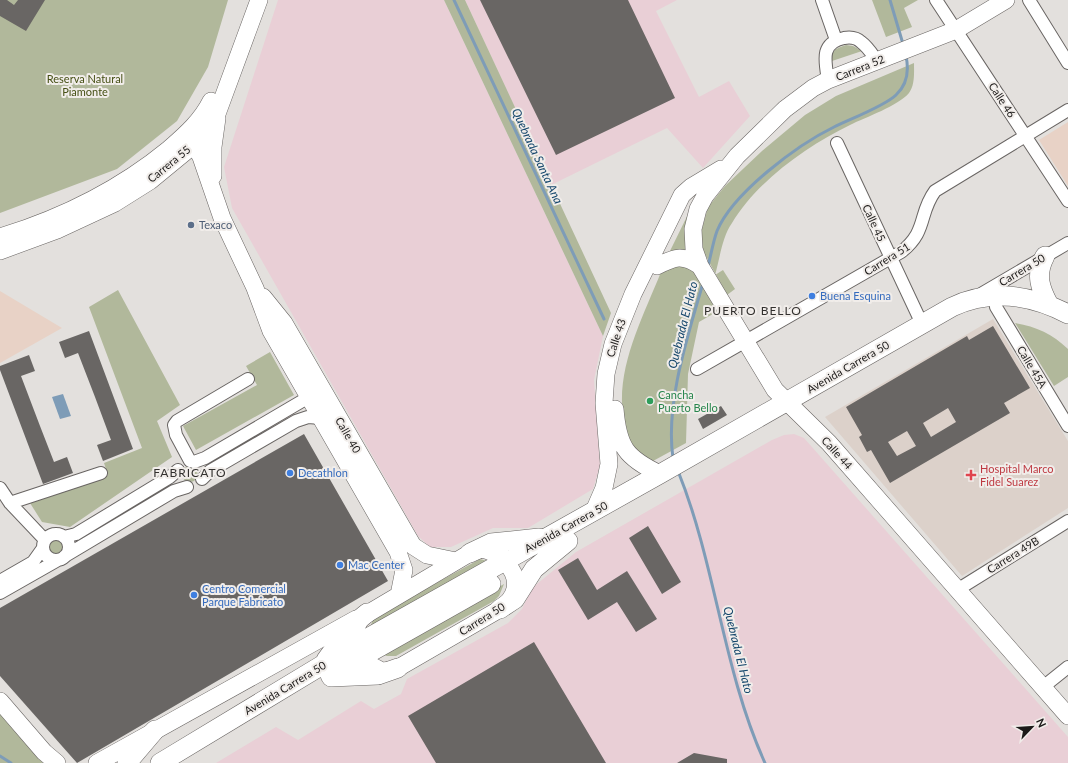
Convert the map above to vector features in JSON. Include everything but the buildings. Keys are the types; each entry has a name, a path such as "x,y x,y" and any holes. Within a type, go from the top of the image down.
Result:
{"main road":[{"name":"Carrera 55","path":"0,251 51,233 101,210 141,187 170,164 191,138 214,97 249,0"},
{"name":"Carrera 55","path":"0,237 32,226 106,193 191,138 205,133 217,114 259,0"},
{"name":"Carrera 52","path":"731,163 784,109 828,80 956,30 1006,0"},
{"path":"214,194 213,148 217,114"},
{"name":"Calle 40","path":"191,138 203,161 222,218 255,288 284,323 317,396 413,546 427,555 463,557"},
{"path":"170,164 183,161 195,165 214,194"},
{"name":"Calle 43","path":"594,511 604,488 609,464 604,403 606,374 613,344 633,294 680,200 686,192 697,183 731,163"},
{"name":"Calle 44","path":"731,163 705,196 695,218 693,239 696,256 700,266 770,383 829,444 1068,716"},
{"name":"Calle 43","path":"665,476 635,461 628,454 619,434 615,397 617,368 624,342 657,266 697,183"},
{"path":"1045,256 1041,265 1039,278 1042,291 1050,305"},
{"path":"657,266 677,258 688,259 700,266"},
{"name":"Avenida Carrera 50","path":"792,406 952,306 976,298 1009,295 1027,298 1050,305 1068,314"},
{"name":"Avenida Carrera 50","path":"564,535 594,511 693,463 792,406 949,322 973,311 1009,308 1034,312 1068,328"},
{"name":"Calle 40","path":"317,396 321,418 398,552 404,570 399,595"},
{"name":"Avenida Carrera 50","path":"160,763 508,567 665,476"},
{"path":"97,763 399,595 463,557 492,543 564,535"},
{"path":"500,609 515,599 534,568 564,535"},
{"path":"463,557 481,549 490,551 508,567"},
{"name":"Carrera 50","path":"361,650 370,663 380,670 387,671 398,668 500,609 509,602 515,588 515,581 508,567"},
{"path":"361,650 355,633 356,626 367,613"},
{"path":"367,613 350,627 324,671 378,676 398,668"},
{"name":"Avenida Carrera 50","path":"184,763 324,671"},
{"path":"0,701 51,757"},
{"path":"127,763 155,730"}],"street":[{"path":"822,0 836,40"},
{"name":"Calle 46","path":"936,0 1068,201"},
{"path":"1029,0 1068,63"},
{"path":"828,80 825,63 827,50 832,42 836,40 851,37 860,41 877,61"},
{"name":"Carrera 51","path":"697,369 902,252 915,239 919,232 928,204 936,191 1068,110"},
{"name":"Calle 45","path":"837,142 922,324"},
{"name":"Carrera 50","path":"976,298 1068,243"},
{"name":"Calle 45A","path":"996,308 1068,426"},
{"path":"202,479 201,467 192,462 176,435 174,425 177,421 248,380"},
{"path":"0,581 33,562 44,544 52,535 64,537 76,534 170,477 182,464 206,458 317,396"},
{"path":"0,593 174,491 196,486 210,471 296,421 308,417 321,418"},
{"path":"178,470 180,483 187,487"},
{"path":"10,504 101,473"},
{"path":"0,488 10,504 44,544 46,556 61,558"},
{"name":"Carrera 49B","path":"957,590 1068,520"},
{"path":"61,558 69,549 64,537"},
{"path":"1043,687 1068,667"}],"shaded area":[{"path":"278,0 444,0 603,336 594,380 600,466 593,489 528,528 493,528 451,547 430,547 418,536 232,208 224,167"},
{"path":"465,0 677,0 656,11 699,97 729,81 750,116 703,168 667,128 551,185"},
{"path":"1068,122 1068,186 1039,140"},
{"path":"0,291 62,328 0,363"},
{"name":"Hospital Marco Fidel Suarez","path":"993,319 1068,441 1068,508 962,576 825,417"},
{"path":"794,434 804,438 1068,737 1068,763 216,763 276,727 298,740 361,701 374,709 401,694 407,679 508,623 522,609 532,588 576,552 772,440 784,435"}],"green space":[{"name":"Reserva Natural Piamonte","path":"0,0 228,0 208,67 177,121 117,169 0,213"},
{"path":"444,0 465,0 611,313 603,336"},
{"path":"872,0 918,0 904,8 912,27 886,37"},
{"path":"846,45 853,46 862,51 829,62 834,50"},
{"path":"914,63 914,79 911,90 904,98 890,107 850,125 817,143 784,166 755,193 742,208 726,235 715,274 702,249 702,229 708,207 725,186 762,151 805,115 836,96"},
{"path":"698,194 693,259 669,253"},
{"path":"677,265 687,266 695,273 718,311 699,322 688,374 686,443 653,461 637,452 628,437 622,410 622,390 630,350 661,272"},
{"path":"723,270 735,289 727,295 716,274"},
{"path":"118,290 180,405 157,421 172,457 70,527 42,522 30,503 108,475 104,463 142,448 89,307"},
{"path":"1015,323 1030,326 1050,335 1068,349 1068,377 1054,386"},
{"path":"270,352 294,395 196,450 183,426 257,385 246,366"},
{"path":"190,466 197,471 198,474 193,481 190,482 183,477 182,474 187,467"},
{"path":"55,539 62,544 63,547 58,554 55,555 48,550 47,547 52,540"},
{"path":"480,559 491,562 368,632 373,620 378,615"},
{"path":"504,584 499,596 494,601 396,656 381,654"},
{"path":"0,713 43,763 0,763"}],"water":[{"path":"63,394 71,416 60,419 52,397"}],"waterway":[{"name":"Quebrada Santa Ana","path":"454,0 604,319"},
{"name":"Quebrada El Hato","path":"890,0 903,44"},
{"name":"Quebrada El Hato","path":"708,266 717,231 725,216 751,186 785,158 819,135 884,104 896,95 900,91 907,77 906,56"},
{"name":"Quebrada El Hato","path":"673,458 671,437 675,393 679,370 703,283"},
{"name":"Quebrada El Hato","path":"678,471 702,543 739,692 765,763"},
{"path":"0,756 11,763"}],"place":[{"name":"Texaco","path":"191,225"},
{"name":"Buena Esquina","path":"812,296"},
{"name":"Cancha Puerto Bello","path":"650,401"},
{"name":"Decathlon","path":"290,473"},
{"name":"Hospital Marco Fidel Suarez","path":"971,475"},
{"name":"Mac Center","path":"340,565"},
{"name":"Centro Comercial Parque Fabricato","path":"194,595"}],"district":[{"name":"PUERTO BELLO","path":"753,311"},
{"name":"FABRICATO","path":"190,473"}]}
